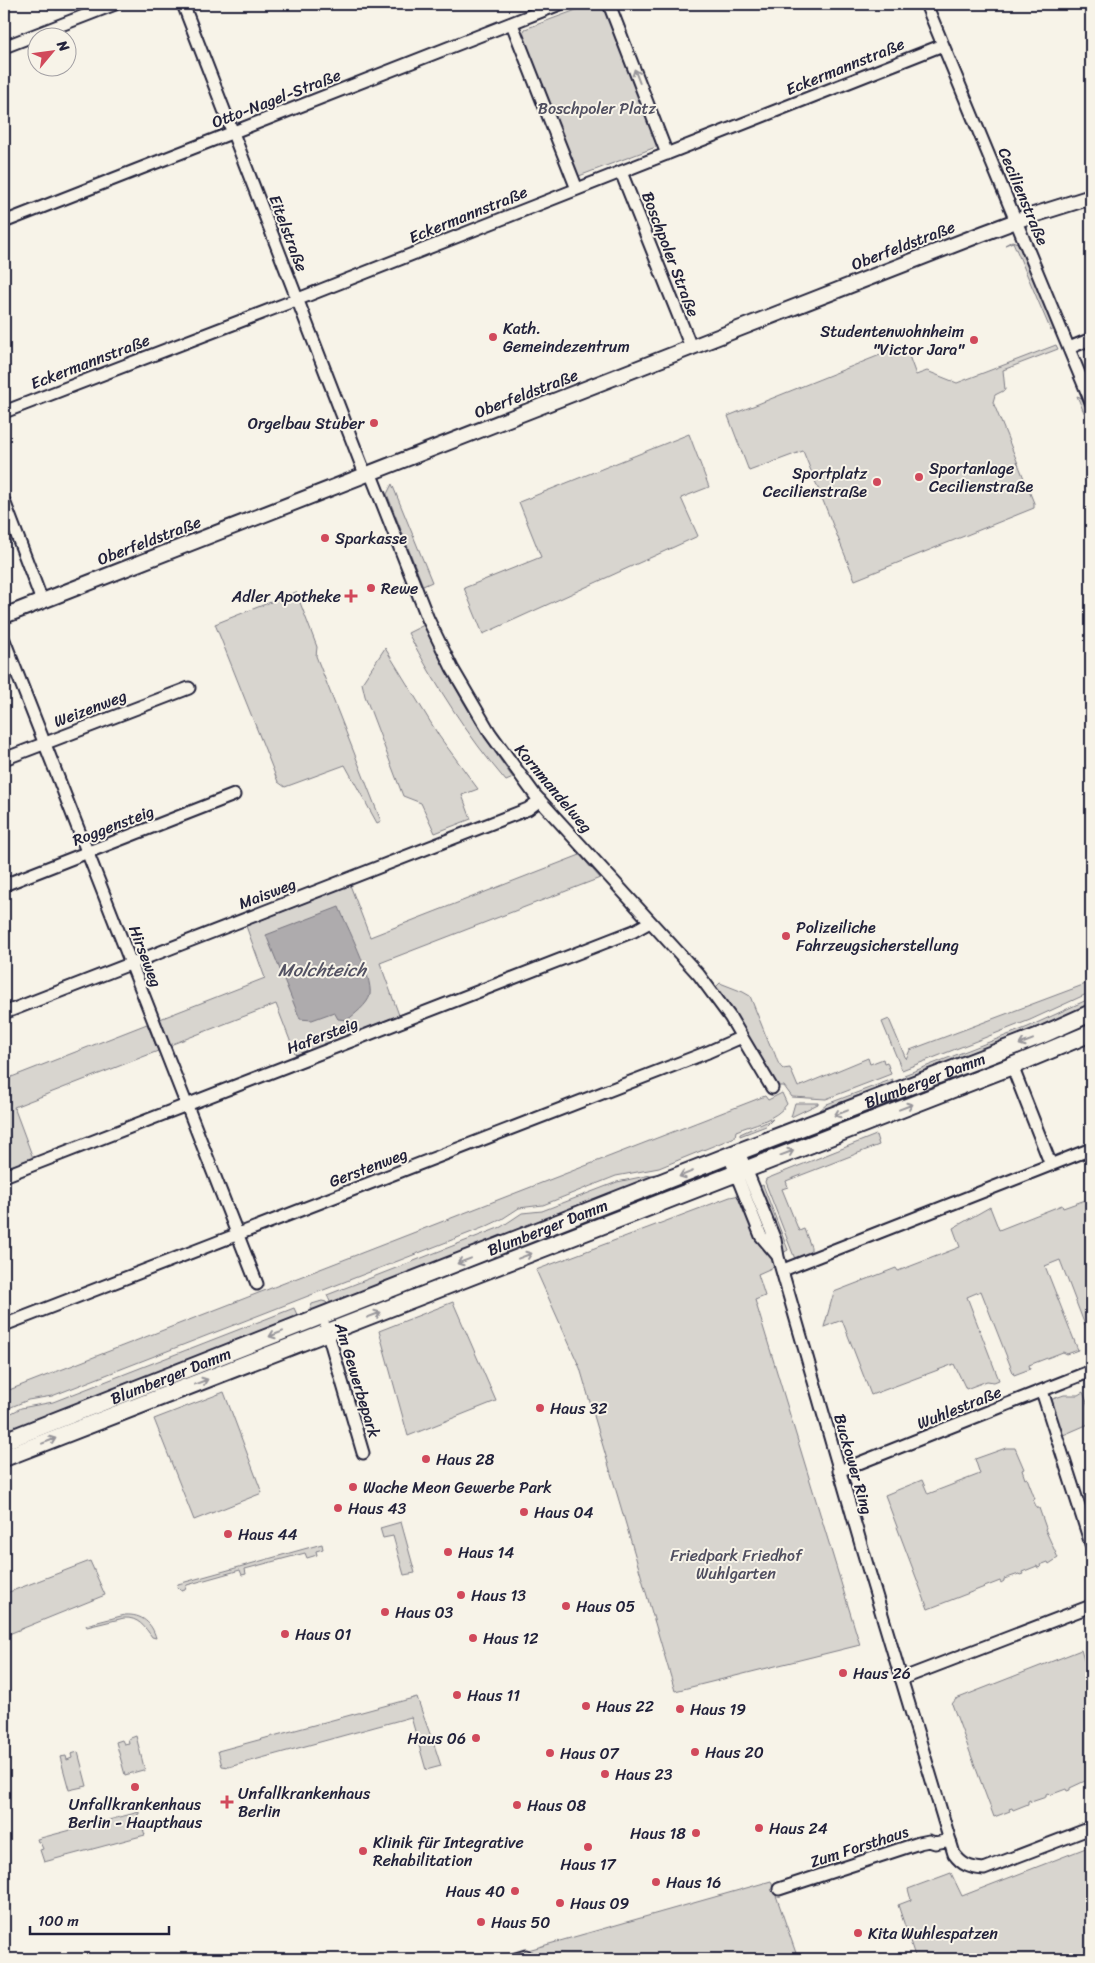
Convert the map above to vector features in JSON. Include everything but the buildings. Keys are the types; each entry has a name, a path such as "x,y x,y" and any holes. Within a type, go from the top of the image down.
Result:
{"main road":[{"name":"Blumberger Damm","path":"4,1441 734,1154 1034,1039 1091,1013"},
{"name":"Blumberger Damm","path":"4,1458 1012,1066 1091,1033"}],"street":[{"path":"4,47 115,4"},
{"name":"Eitelstraße","path":"183,4 368,473"},
{"name":"Otto-Nagel-Straße","path":"4,222 512,24 558,4"},
{"path":"609,4 667,154"},
{"name":"Cecilienstraße","path":"926,4 1091,402"},
{"path":"512,24 577,189"},
{"name":"Eckermannstraße","path":"4,412 298,299 943,45"},
{"name":"Boschpoler Straße","path":"621,172 691,347"},
{"name":"Oberfeldstraße","path":"4,616 1016,221 1091,197"},
{"path":"1069,348 1091,339"},
{"name":"Kornmandelweg","path":"368,473 424,610 441,646 490,733 520,777 699,975 742,1036 772,1088"},
{"path":"4,502 42,601"},
{"name":"Hirseweg","path":"4,640 257,1284"},
{"name":"Weizenweg","path":"4,759 189,688"},
{"name":"Roggensteig","path":"4,885 234,795"},
{"name":"Maisweg","path":"4,1013 528,809 540,800"},
{"name":"Hafersteig","path":"4,1176 634,931 650,922"},
{"name":"Gerstenweg","path":"4,1325 726,1045 742,1036"},
{"name":"Blumberger Damm","path":"1012,1066 1051,1165"},
{"path":"783,1270 1091,1149"},
{"name":"Buckower Ring","path":"734,1154 761,1236 778,1257 783,1270 839,1471 954,1854 962,1863 973,1868 984,1869 1091,1828"},
{"name":"Am Gewerbepark","path":"322,1316 364,1453"},
{"name":"Wuhlestraße","path":"839,1471 1091,1372"},
{"path":"1042,1391 1091,1544"},
{"path":"901,1679 1091,1606"},
{"name":"Zum Forsthaus","path":"779,1889 920,1843 929,1841 935,1844 950,1840"}],"green space":[{"name":"Boschpoler Platz","path":"592,4 602,4 657,143 656,147 579,176 523,34 525,29"},
{"path":"1012,241 1018,243 1054,329 1051,331 1013,242 1005,245"},
{"name":"Sportanlage Cecilienstraße","path":"905,345 916,375 927,371 957,383 1056,345 1058,349 1003,370 1005,390 995,395 993,402 1034,503 1034,508 855,580 803,451 749,471 728,416"},
{"path":"1077,396 1082,398 1091,419 1091,429"},
{"path":"689,434 709,487 681,498 698,536 483,634 464,588 541,557 519,502"},
{"path":"392,484 432,582 423,586 387,494"},
{"path":"296,592 317,647 316,656 381,821 377,823 345,765 285,787 278,782 215,624"},
{"path":"424,625 464,704 513,778 506,781 492,764 465,728 430,672 408,633"},
{"path":"385,648 439,736 478,789 462,795 471,819 435,833 421,803 403,796 365,696 362,683"},
{"path":"580,855 600,878 380,963 399,1015 296,1056 276,1004 170,1045 160,1019 265,978 246,926 350,885 370,937"},
{"path":"1091,982 1091,992 1030,1020 902,1070 882,1022 889,1019 906,1059 910,1050"},
{"path":"720,983 750,996 770,1046 783,1069 790,1068 798,1087 868,1058 870,1064 883,1059 884,1063 887,1062 891,1074 826,1099 792,1097 784,1086 776,1086 714,989"},
{"path":"1091,998 1091,1007 913,1080 904,1075 1028,1027"},
{"path":"1091,1019 1091,1027 803,1139 814,1130"},
{"path":"147,1024 158,1051 14,1107 33,1158 4,1169 4,1080"},
{"path":"893,1079 890,1089 811,1118 827,1104"},
{"path":"782,1093 787,1104 771,1118 736,1131 735,1137 659,1168 616,1176 543,1205 519,1208 485,1227 52,1396 28,1400 4,1410 4,1392 765,1096 768,1100"},
{"path":"795,1103 818,1103 818,1104 791,1117"},
{"path":"773,1119 766,1126 740,1136 740,1134"},
{"path":"876,1135 879,1145 786,1181 788,1187 782,1189 799,1231 804,1229 811,1247 811,1253 795,1259 765,1182 766,1179"},
{"path":"717,1168 719,1175 404,1294 435,1277"},
{"path":"660,1173 661,1177 332,1306 327,1295 501,1227 522,1213 542,1211 617,1182"},
{"path":"763,1185 788,1250 781,1254 759,1187"},
{"name":"Friedpark Friedhof Wuhlgarten","path":"740,1195 776,1266 758,1274 765,1296 755,1300 860,1645 675,1691 580,1368 536,1270 730,1197"},
{"path":"1091,1198 1091,1341 1060,1260 1045,1266 1078,1350 1067,1354 1063,1352 1029,1365 1030,1369 1014,1375 981,1291 967,1297 999,1380 994,1382 987,1381 966,1389 954,1364 871,1395 842,1320 824,1327 834,1292 896,1268 898,1271 960,1247 953,1228 990,1207 999,1230 1062,1205 1063,1208"},
{"path":"322,1301 326,1302 329,1307 312,1314 310,1309 312,1304"},
{"path":"453,1302 496,1401 408,1436 379,1331"},
{"path":"294,1308 299,1319 4,1432 4,1417 21,1408 53,1402"},
{"path":"224,1392 262,1493 194,1520 154,1419"},
{"path":"1083,1392 1091,1413 1091,1423 1061,1436 1050,1400 1064,1395 1078,1395"},
{"path":"1006,1448 1015,1448 1024,1469 1022,1470 1025,1479 1027,1478 1035,1499 1033,1500 1037,1508 1039,1508 1045,1529 1058,1558 1049,1564 1048,1562 1040,1565 1041,1567 1038,1568 1037,1566 1022,1572 1023,1574 1004,1579 1001,1583 1000,1581 928,1609 885,1495 922,1480 928,1494 980,1474 975,1459"},
{"path":"401,1522 415,1573 404,1575 393,1536 383,1538 380,1528"},
{"path":"322,1544 323,1549 316,1551 317,1555 307,1558 305,1553 245,1569 246,1574 242,1575 240,1570 187,1585 185,1590 181,1591 177,1587 178,1584"},
{"path":"90,1561 105,1595 4,1636 4,1594"},
{"path":"125,1615 136,1616 145,1620 152,1628 156,1638 152,1637 141,1623 129,1618 87,1627 86,1625"},
{"path":"1081,1650 1091,1683 1091,1779 1086,1784 1085,1781 1067,1791 1066,1789 1050,1795 1048,1793 1046,1797 1031,1802 1030,1800 1028,1804 1013,1810 1012,1808 1009,1809 1010,1811 994,1817 952,1704 956,1699"},
{"path":"417,1697 441,1766 426,1770 411,1717 229,1767 222,1766 218,1751"},
{"path":"136,1736 145,1771 125,1775 116,1742 122,1740 124,1744 129,1743 128,1739"},
{"path":"78,1752 87,1786 69,1790 60,1757 66,1756 67,1760 72,1758 71,1754"},
{"path":"139,1812 137,1815 139,1823 141,1823 145,1835 44,1862 40,1850 43,1849 37,1839"},
{"path":"1091,1846 1091,1959 916,1959 898,1905 911,1900 908,1889 951,1873 962,1896"},
{"path":"771,1881 798,1959 515,1959 514,1954"}],"water":[{"name":"Molchteich","path":"339,907 367,976 370,987 369,998 364,1006 347,1020 338,1019 334,1012 312,1020 300,1019 266,935"}],"place":[{"name":"Kath. Gemeindezentrum","path":"493,337"},
{"name":"Studentenwohnheim \"Victor Jara\"","path":"974,340"},
{"name":"Orgelbau Stuber","path":"374,423"},
{"name":"Sportanlage Cecilienstraße","path":"919,477"},
{"name":"Sportplatz Cecilienstraße","path":"877,482"},
{"name":"Sparkasse","path":"325,538"},
{"name":"Rewe","path":"371,588"},
{"name":"Adler Apotheke","path":"351,596"},
{"name":"Polizeiliche Fahrzeugsicherstellung","path":"786,936"},
{"name":"Haus 32","path":"540,1408"},
{"name":"Haus 28","path":"426,1459"},
{"name":"Wache Meon Gewerbe Park","path":"353,1487"},
{"name":"Haus 43","path":"338,1508"},
{"name":"Haus 04","path":"524,1512"},
{"name":"Haus 44","path":"228,1534"},
{"name":"Haus 14","path":"448,1552"},
{"name":"Haus 13","path":"461,1595"},
{"name":"Haus 05","path":"566,1606"},
{"name":"Haus 03","path":"385,1612"},
{"name":"Haus 01","path":"285,1634"},
{"name":"Haus 12","path":"473,1638"},
{"name":"Haus 26","path":"843,1673"},
{"name":"Haus 11","path":"457,1695"},
{"name":"Haus 22","path":"586,1706"},
{"name":"Haus 19","path":"680,1709"},
{"name":"Haus 06","path":"476,1738"},
{"name":"Haus 20","path":"695,1752"},
{"name":"Haus 07","path":"550,1753"},
{"name":"Haus 23","path":"605,1774"},
{"name":"Unfallkrankenhaus Berlin - Haupthaus","path":"135,1787"},
{"name":"Unfallkrankenhaus Berlin","path":"227,1802"},
{"name":"Haus 08","path":"517,1805"},
{"name":"Haus 24","path":"759,1828"},
{"name":"Haus 18","path":"696,1833"},
{"name":"Haus 17","path":"588,1847"},
{"name":"Klinik für Integrative Rehabilitation","path":"363,1851"},
{"name":"Haus 16","path":"656,1882"},
{"name":"Haus 40","path":"515,1891"},
{"name":"Haus 09","path":"560,1903"},
{"name":"Haus 50","path":"481,1922"},
{"name":"Kita Wuhlespatzen","path":"858,1933"}]}
